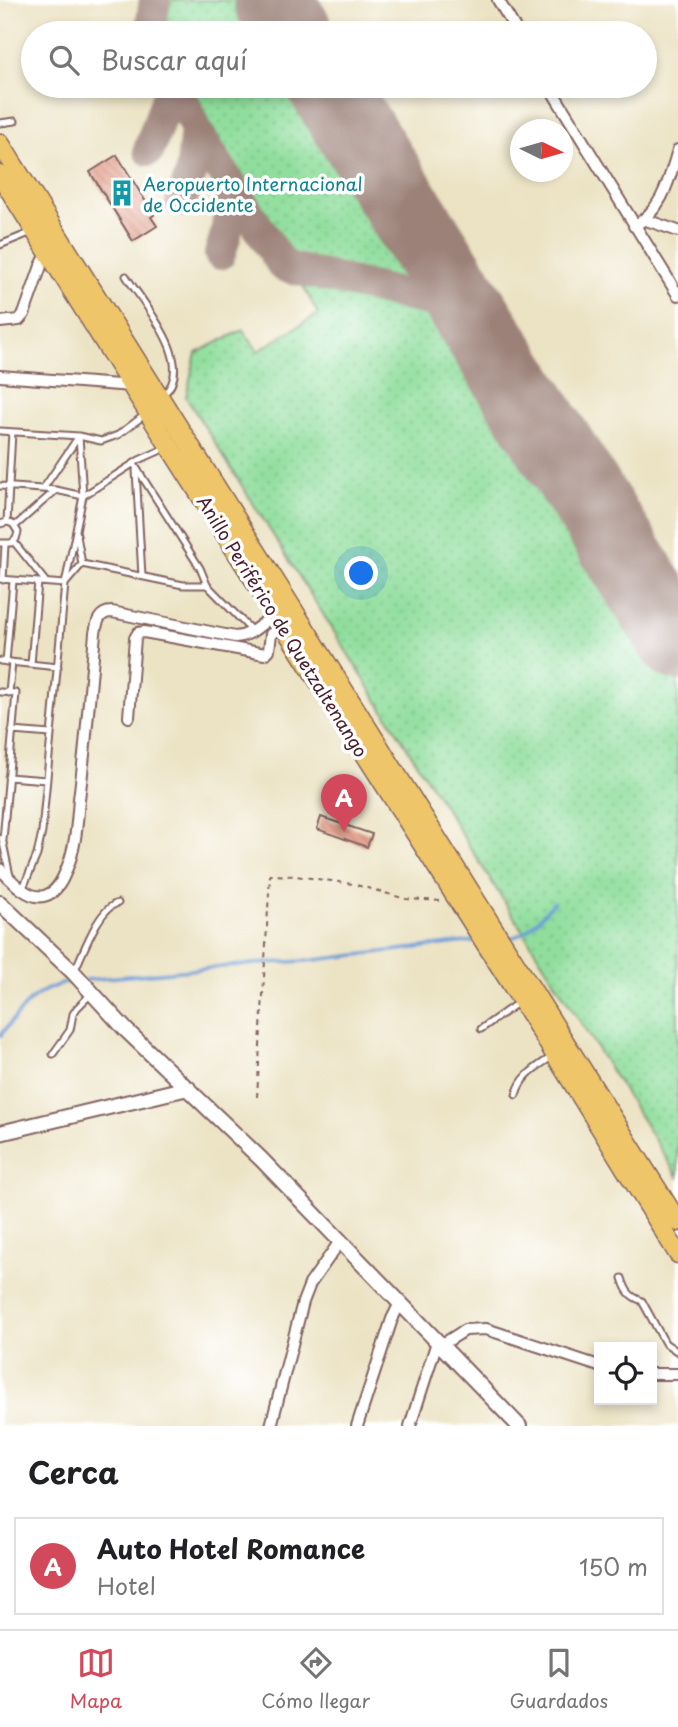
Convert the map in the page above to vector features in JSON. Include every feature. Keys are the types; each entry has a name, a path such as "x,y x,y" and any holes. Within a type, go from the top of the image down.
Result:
{"highway":[{"name":"Anillo Periférico de Quetzaltenango","path":"0,143 678,1222"},
{"name":"Anillo Periférico de Quetzaltenango","path":"0,175 279,620 491,951 678,1254"}],"street":[{"path":"498,0 511,21"},
{"path":"557,98 678,295"},
{"path":"634,226 646,220 665,192 677,155"},
{"path":"646,220 678,231"},
{"path":"0,322 19,320 24,314 48,252"},
{"path":"0,376 132,386"},
{"path":"0,869 37,897 53,892 68,868 76,831 95,633 99,618 103,614 112,612 227,637 242,637 279,620"},
{"path":"129,717 135,638 138,633 265,654 269,650 271,634 279,620"},
{"path":"0,903 74,973 126,1030 341,1240 519,1426"},
{"path":"0,1133 188,1088"},
{"path":"271,1426 303,1302 310,1284 341,1240"},
{"path":"357,1426 392,1319 400,1303"},
{"path":"436,1342 446,1342 465,1330 486,1329 594,1364"},
{"path":"410,1426 436,1342"},
{"path":"657,1374 678,1374"}],"lane":[{"path":"0,123 15,121"},
{"path":"0,245 35,230"},
{"path":"126,276 168,342 174,358 176,374 173,385 161,397"},
{"path":"0,431 79,436 101,441 118,435 149,413"},
{"path":"12,432 3,523 15,526 18,532 14,542"},
{"path":"43,489 79,436"},
{"path":"23,889 40,844 65,584 83,496 79,436"},
{"path":"0,486 56,490 83,496 169,446"},
{"path":"135,465 142,576"},
{"path":"135,465 200,568 207,585 253,632"},
{"path":"15,526 56,490"},
{"path":"65,584 82,564 76,525"},
{"path":"14,542 3,544 2,580 65,584"},
{"path":"14,542 46,582"},
{"path":"82,564 183,585 207,585"},
{"path":"9,693 6,662 13,581"},
{"path":"31,664 38,582"},
{"path":"6,662 58,667"},
{"path":"0,692 16,693 2,837 10,879"},
{"path":"12,731 51,733"},
{"path":"8,776 47,780"},
{"path":"74,973 99,921 111,906 118,903"},
{"path":"53,1054 70,1030 77,1008 90,991"},
{"path":"481,1029 522,1001"},
{"path":"516,1095 525,1076 555,1054"},
{"path":"622,1278 631,1297 642,1301 665,1343 678,1352"}],"path":[{"path":"257,1097 270,875 353,884 414,900 457,899"}],"green space":[{"path":"169,0 253,0 267,21 165,21"},
{"path":"194,98 315,98 414,257 415,268 410,279 389,280 356,275 311,263 295,254 285,244"},
{"path":"303,286 434,313 450,320 468,341 678,676 678,1177 186,397 196,353 243,330 258,351 318,314"}],"building":[{"name":"Aeropuerto Internacional de Occidente","path":"117,155 154,215 151,217 157,226 133,241 90,172"},
{"path":"321,817 372,834 367,847 317,829"}],"waterway":[{"path":"508,938 527,930 554,902"},
{"path":"86,980 306,961 475,941"},
{"path":"0,1036 24,1007 40,993 75,981"}],"taxiway":[{"path":"152,21 155,0"},
{"path":"149,150 167,98"},
{"path":"182,98 196,130 283,266 443,306 470,324 500,359"},
{"path":"181,201 191,174 196,130"},
{"path":"220,254 233,188"},
{"path":"406,296 425,293 433,281 433,262 425,242"}],"runway":[{"path":"273,0 286,21"},
{"path":"335,98 678,641"}],"place":[{"name":"Aeropuerto Internacional de Occidente","path":"122,193"},
{"name":"Auto Hotel Romance","path":"344,832"}]}
